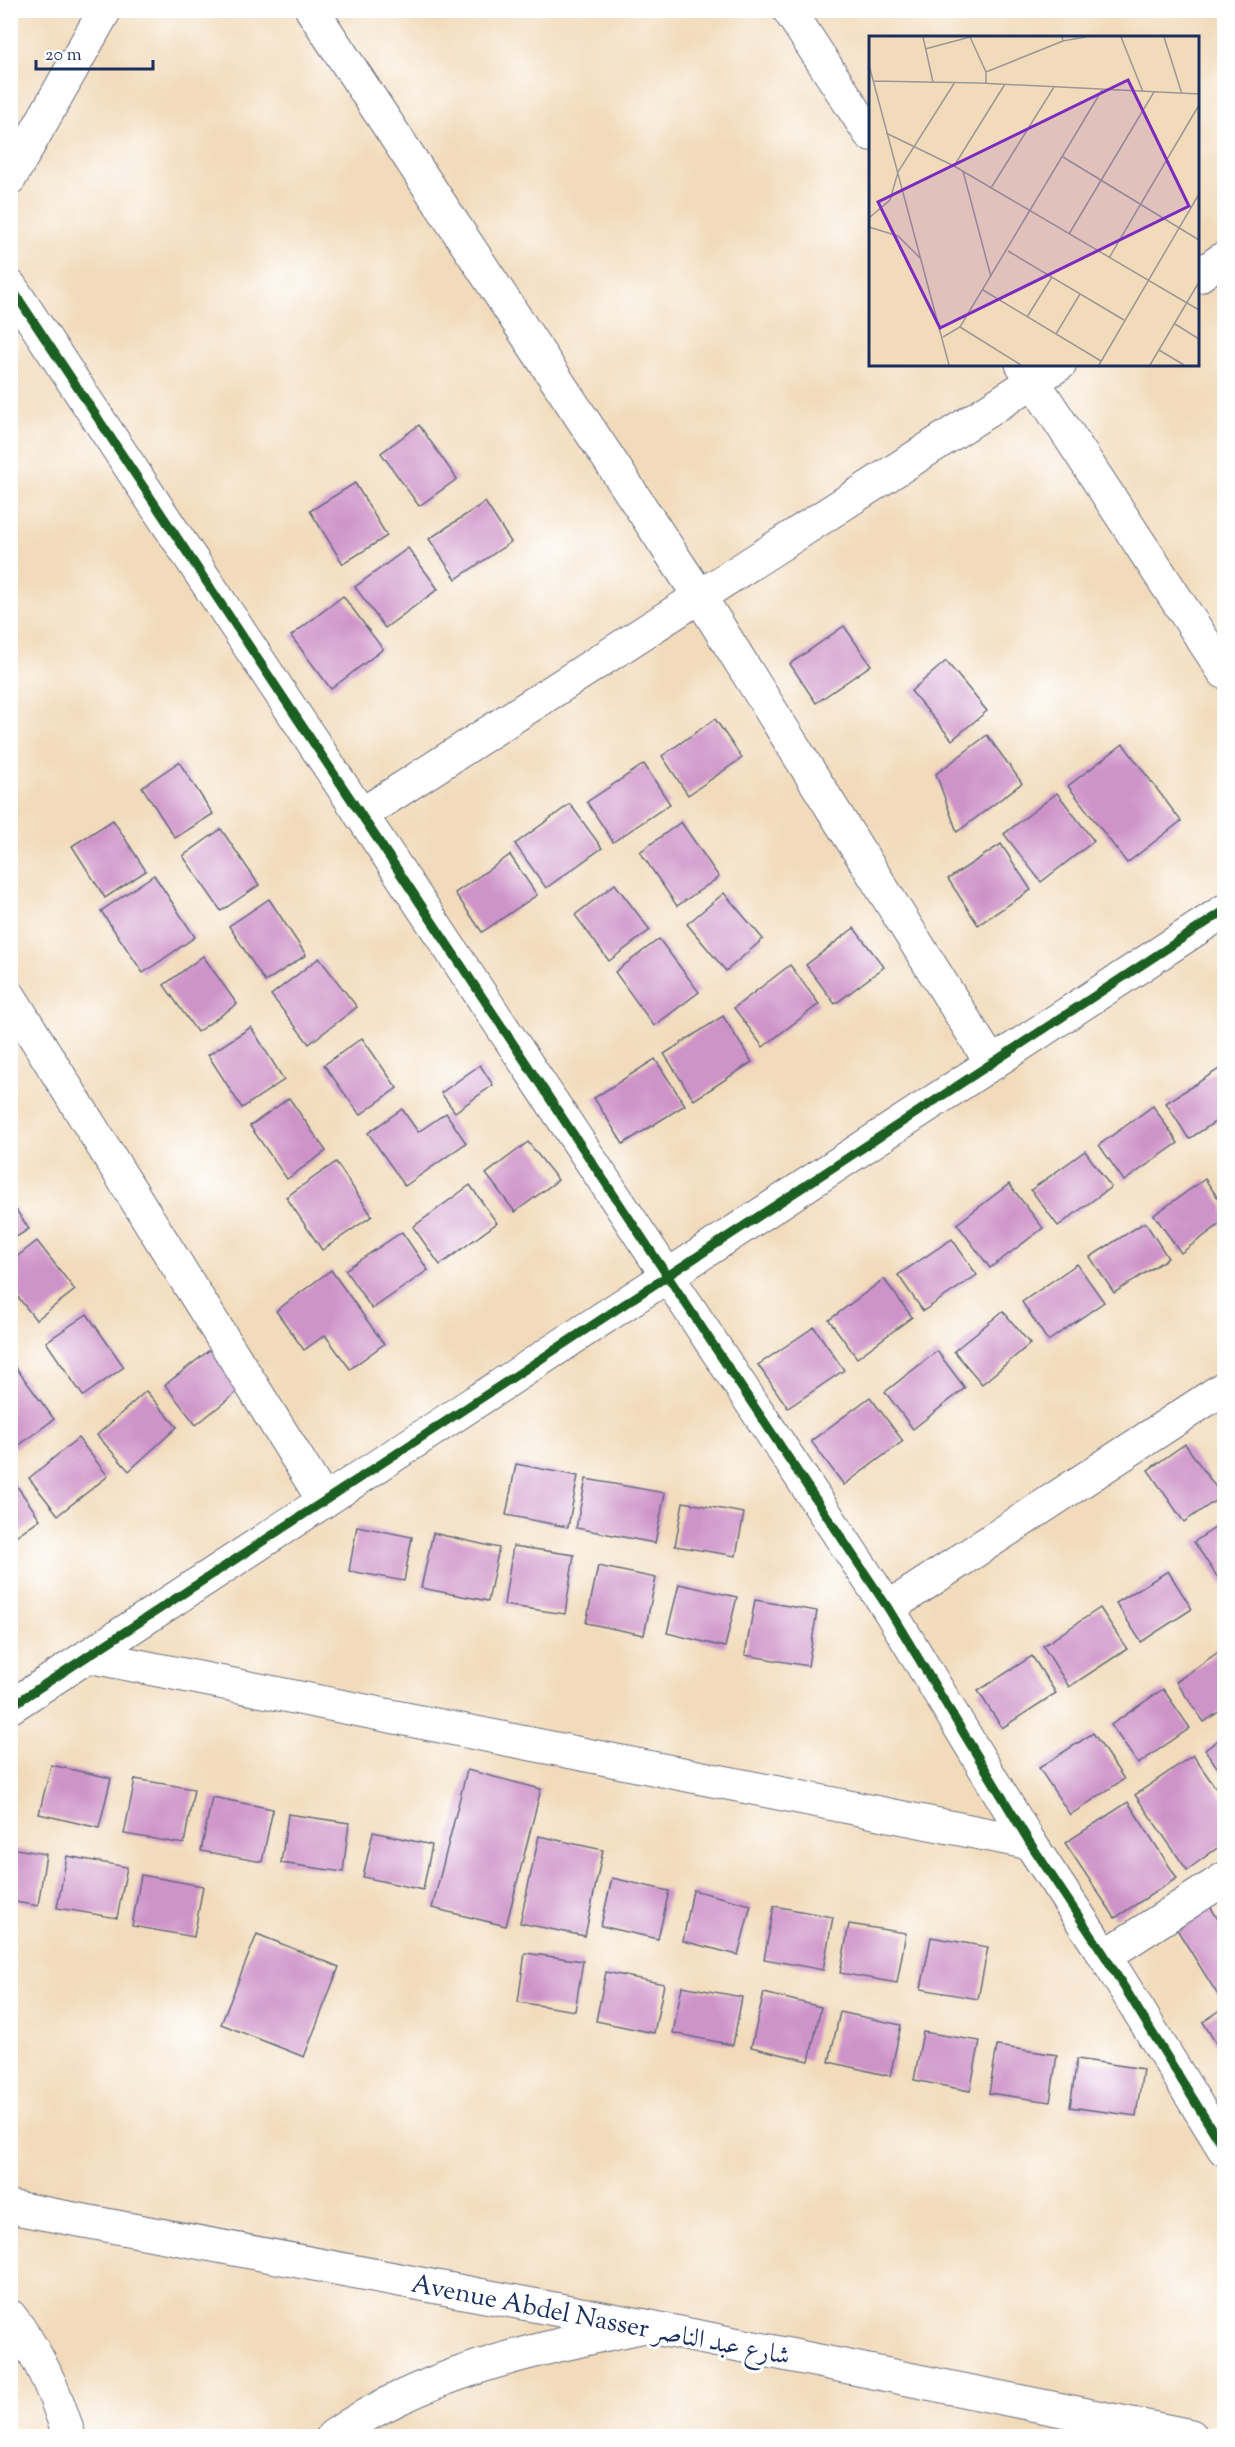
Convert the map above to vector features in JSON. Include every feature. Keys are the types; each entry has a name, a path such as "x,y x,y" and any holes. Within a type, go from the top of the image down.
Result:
{"street":[{"path":"10,178 105,10"},
{"path":"312,10 700,597 992,1064"},
{"path":"789,10 869,132"},
{"path":"1199,275 1224,258"},
{"path":"10,286 888,1608 1030,1843 1105,1956 1224,2150"},
{"path":"361,815 700,597 1039,370 1224,672"},
{"path":"11,1705 1224,911"},
{"path":"10,997 324,1501"},
{"path":"888,1608 1224,1388"},
{"path":"88,1656 1030,1843"},
{"path":"1105,1956 1224,1879"},
{"name":"Avenue Abdel Nasser شارع عبد الناصر","path":"10,2207 645,2326 1191,2436"},
{"path":"10,2316 30,2341 61,2408 69,2436"},
{"path":"333,2436 351,2424 430,2383 532,2350 645,2326"}],"building":[{"path":"419,425 457,479 419,506 381,453"},
{"path":"355,483 387,536 343,564 310,511"},
{"path":"485,502 511,542 456,579 429,539"},
{"path":"408,548 438,589 385,628 355,587"},
{"path":"343,596 383,649 331,689 291,636"},
{"path":"844,626 871,665 816,703 790,664"},
{"path":"946,661 987,711 952,740 911,691"},
{"path":"715,719 742,758 688,795 662,756"},
{"path":"987,735 1022,783 957,832 936,774"},
{"path":"1123,744 1181,821 1127,863 1068,786"},
{"path":"179,762 213,814 175,838 142,787"},
{"path":"644,764 670,804 613,842 587,802"},
{"path":"1057,793 1094,841 1041,882 1004,834"},
{"path":"570,804 602,848 546,888 515,844"},
{"path":"113,820 146,871 105,898 72,846"},
{"path":"681,822 719,877 677,906 640,852"},
{"path":"221,829 259,885 221,911 183,856"},
{"path":"1001,844 1031,890 978,925 948,879"},
{"path":"510,855 537,895 482,932 455,893"},
{"path":"154,875 195,937 143,973 101,911"},
{"path":"615,884 650,930 609,961 575,915"},
{"path":"724,893 763,939 726,971 687,924"},
{"path":"269,899 306,955 265,982 229,926"},
{"path":"854,928 884,967 835,1004 806,965"},
{"path":"659,939 699,992 654,1026 615,972"},
{"path":"203,956 237,1004 197,1032 164,985"},
{"path":"319,958 357,1007 309,1044 271,995"},
{"path":"790,965 819,1004 763,1047 734,1008"},
{"path":"723,1016 752,1062 694,1100 664,1054"},
{"path":"251,1027 284,1080 242,1108 208,1055"},
{"path":"362,1038 397,1088 360,1115 324,1065"},
{"path":"655,1059 685,1105 623,1144 594,1098"},
{"path":"480,1065 493,1085 455,1112 441,1093"},
{"path":"1219,1069 1224,1078 1224,1116 1189,1139 1166,1103"},
{"path":"289,1098 326,1151 287,1179 250,1126"},
{"path":"1153,1106 1178,1143 1124,1181 1099,1145"},
{"path":"402,1109 418,1132 446,1113 466,1143 405,1186 368,1133"},
{"path":"528,1142 558,1180 515,1212 486,1174"},
{"path":"1085,1151 1111,1187 1058,1226 1031,1190"},
{"path":"336,1162 372,1216 322,1250 286,1197"},
{"path":"1205,1179 1224,1207 1224,1221 1181,1253 1154,1215"},
{"path":"1009,1184 1043,1228 990,1268 957,1224"},
{"path":"470,1185 497,1223 440,1265 413,1227"},
{"path":"10,1201 29,1229 10,1241"},
{"path":"1145,1222 1168,1258 1114,1293 1090,1257"},
{"path":"402,1232 428,1270 372,1309 345,1270"},
{"path":"952,1239 977,1275 923,1311 898,1275"},
{"path":"37,1241 75,1290 36,1320 10,1287 10,1262"},
{"path":"1077,1264 1104,1302 1048,1341 1022,1302"},
{"path":"331,1270 384,1344 350,1369 325,1335 304,1350 276,1311"},
{"path":"884,1279 912,1317 857,1358 829,1320"},
{"path":"1003,1311 1030,1344 982,1384 954,1351"},
{"path":"87,1314 124,1367 83,1396 46,1342"},
{"path":"814,1327 844,1370 788,1408 758,1365"},
{"path":"211,1349 242,1388 196,1425 165,1385"},
{"path":"937,1351 965,1388 913,1429 885,1392"},
{"path":"14,1365 54,1419 14,1449 10,1445 10,1367"},
{"path":"146,1391 177,1427 129,1471 97,1435"},
{"path":"870,1397 903,1441 844,1485 811,1441"},
{"path":"78,1438 108,1476 58,1515 29,1478"},
{"path":"1185,1444 1222,1496 1184,1522 1148,1470"},
{"path":"516,1464 578,1476 568,1527 506,1515"},
{"path":"10,1476 40,1519 10,1540"},
{"path":"586,1479 665,1493 655,1543 576,1528"},
{"path":"683,1502 744,1513 736,1556 675,1546"},
{"path":"1224,1522 1224,1587 1194,1542"},
{"path":"357,1526 412,1537 404,1581 349,1571"},
{"path":"433,1533 499,1548 488,1601 421,1588"},
{"path":"513,1546 574,1555 565,1614 504,1605"},
{"path":"598,1566 656,1578 644,1635 586,1623"},
{"path":"1168,1571 1192,1609 1141,1642 1116,1603"},
{"path":"679,1584 737,1597 725,1647 667,1633"},
{"path":"755,1600 817,1611 808,1666 745,1655"},
{"path":"1100,1608 1127,1649 1069,1687 1043,1646"},
{"path":"1224,1648 1224,1708 1204,1722 1176,1682"},
{"path":"1032,1656 1056,1693 1002,1728 978,1691"},
{"path":"1163,1689 1190,1728 1138,1764 1111,1725"},
{"path":"1093,1733 1124,1779 1070,1815 1039,1768"},
{"path":"1224,1736 1224,1777 1205,1750"},
{"path":"1193,1755 1224,1800 1224,1843 1187,1870 1135,1795"},
{"path":"51,1765 111,1778 99,1828 39,1814"},
{"path":"467,1770 541,1789 506,1926 432,1908"},
{"path":"135,1779 194,1789 184,1844 124,1834"},
{"path":"212,1797 273,1809 262,1862 201,1851"},
{"path":"1128,1802 1177,1878 1115,1918 1065,1843"},
{"path":"288,1814 349,1823 343,1872 281,1863"},
{"path":"373,1832 432,1845 423,1890 363,1877"},
{"path":"539,1836 603,1850 585,1936 520,1923"},
{"path":"10,1848 46,1854 38,1906 10,1901"},
{"path":"67,1856 127,1867 117,1918 57,1908"},
{"path":"141,1875 203,1886 194,1937 132,1926"},
{"path":"612,1878 669,1891 658,1939 601,1926"},
{"path":"693,1890 751,1905 738,1955 683,1941"},
{"path":"774,1906 833,1917 823,1970 764,1959"},
{"path":"1210,1906 1224,1929 1224,2005 1176,1928"},
{"path":"849,1924 906,1933 897,1983 840,1973"},
{"path":"257,1934 339,1967 304,2057 221,2024"},
{"path":"931,1937 988,1947 978,1999 921,1989"},
{"path":"525,1953 583,1961 575,2011 518,2002"},
{"path":"606,1972 664,1984 654,2033 596,2021"},
{"path":"682,1986 742,1997 733,2045 673,2033"},
{"path":"764,1993 821,2007 809,2061 751,2047"},
{"path":"1224,2008 1224,2057 1203,2022"},
{"path":"840,2012 901,2025 890,2076 829,2062"},
{"path":"923,2032 980,2041 970,2091 914,2080"},
{"path":"997,2046 1057,2055 1050,2102 989,2093"},
{"path":"1077,2059 1143,2069 1136,2116 1070,2107"}],"cycle path":[{"path":"10,286 888,1608 1030,1843 1105,1956 1224,2149"},
{"path":"10,1707 1224,911"}]}
